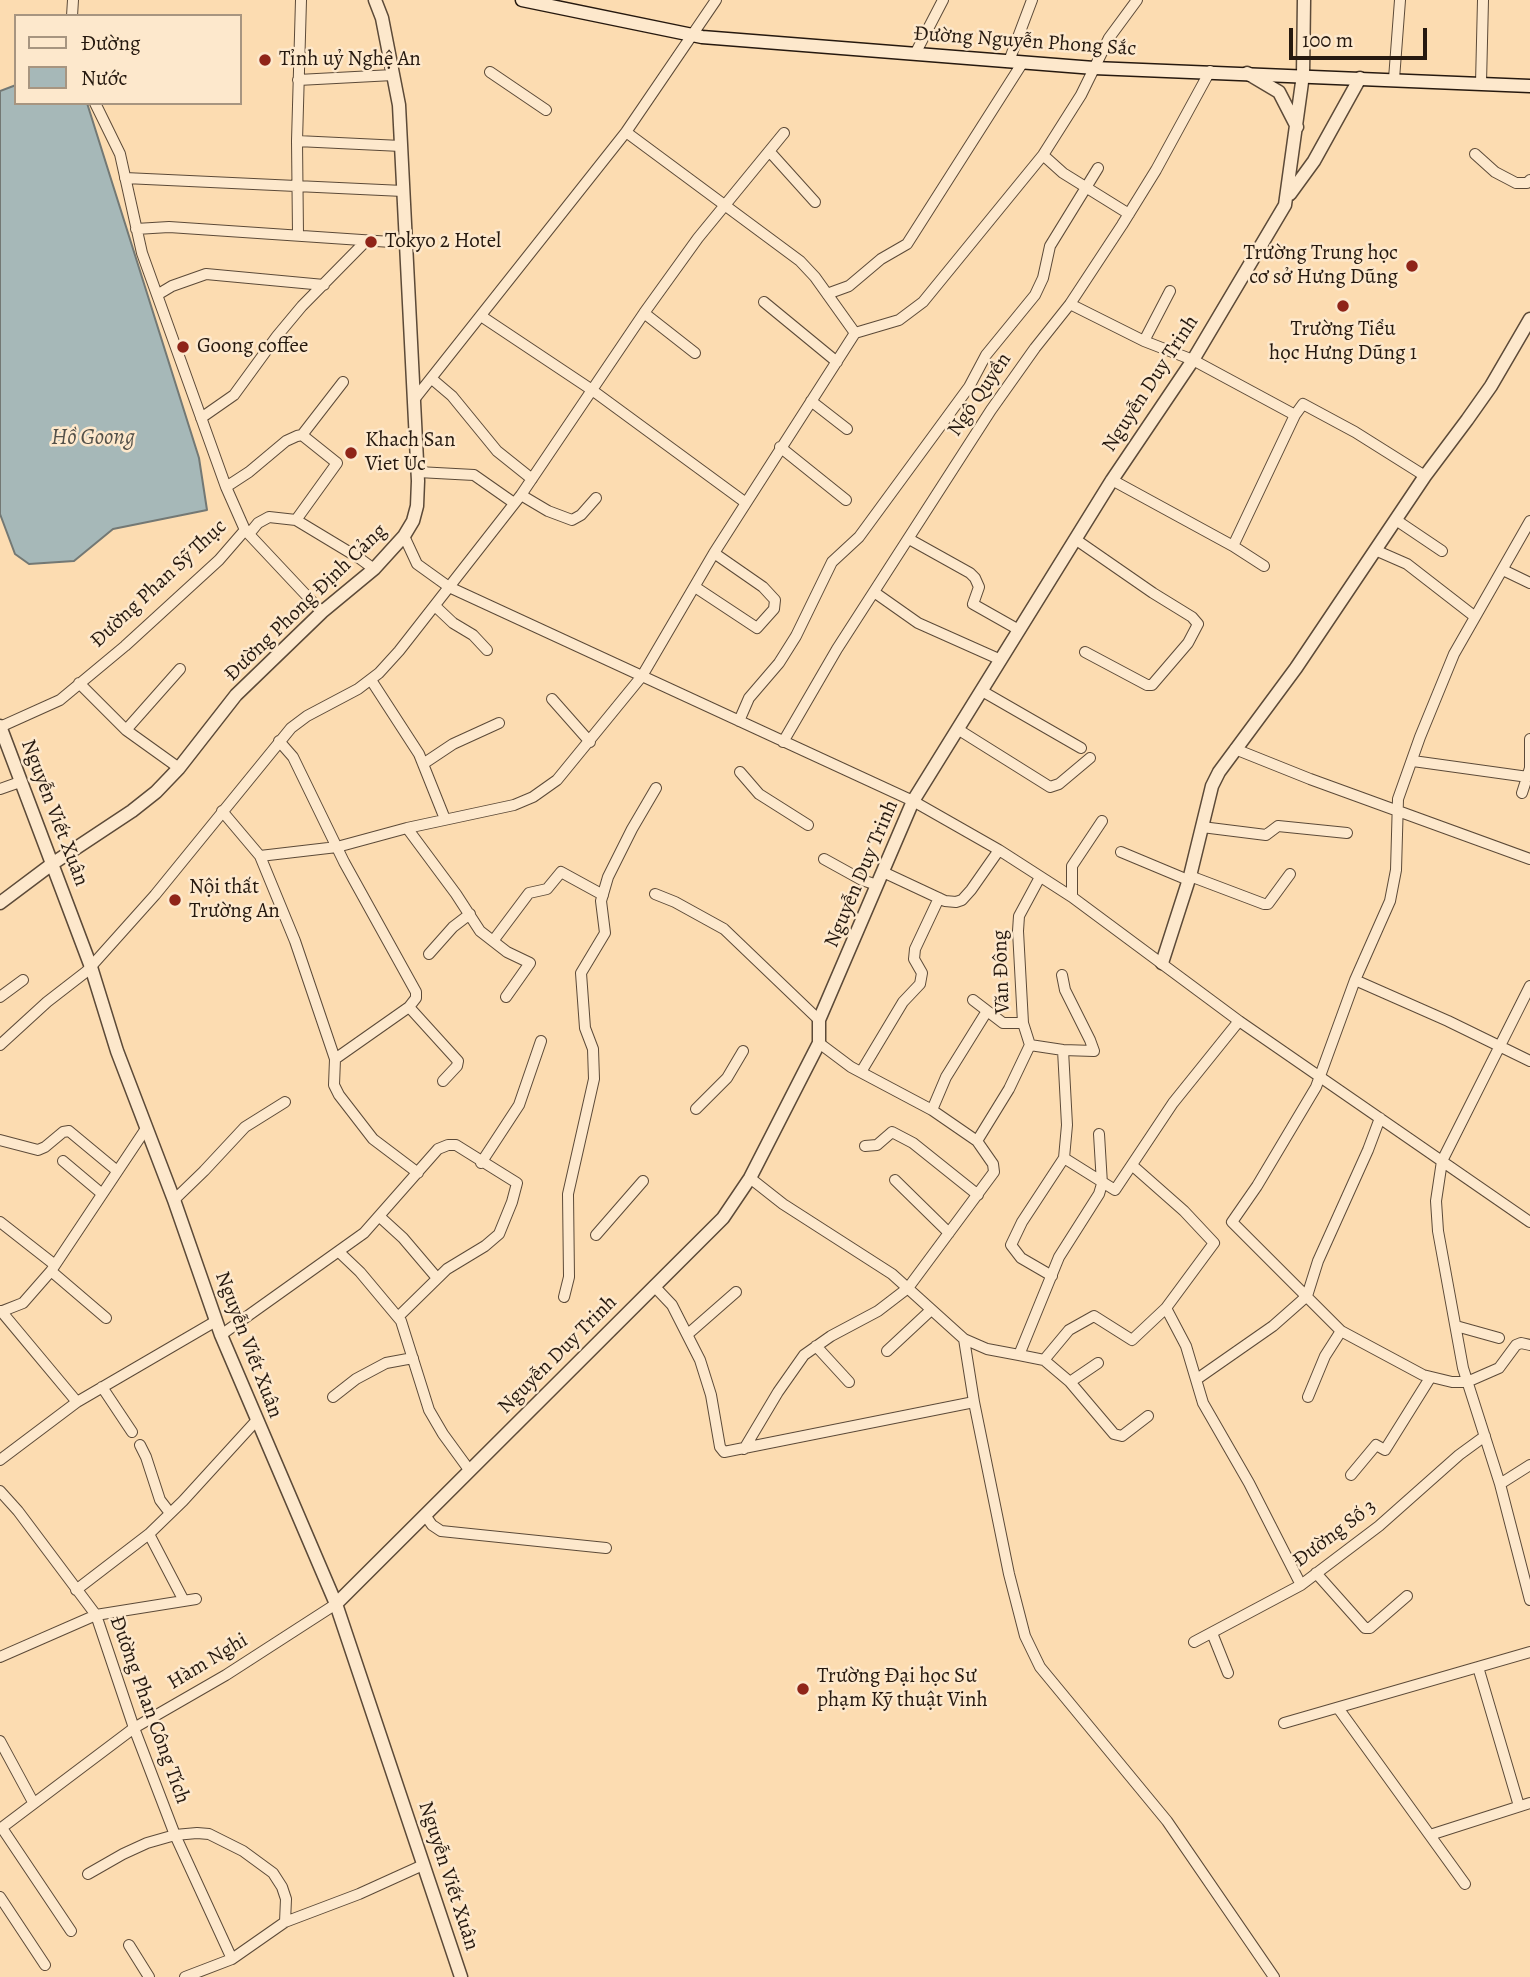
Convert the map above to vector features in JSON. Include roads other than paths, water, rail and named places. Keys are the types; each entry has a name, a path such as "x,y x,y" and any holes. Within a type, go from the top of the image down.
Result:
{"street":[{"path":"298,234 297,141 301,0"},
{"name":"Đường Phong Định Cảng","path":"0,902 156,792 179,768 236,695 322,612 374,569 404,536 413,521 417,506 418,472 399,105 382,18 375,0"},
{"name":"Đường Phong Định Cảng","path":"382,18 388,0"},
{"path":"413,401 626,132 694,36 716,0"},
{"path":"915,54 943,0"},
{"path":"1009,61 1032,0"},
{"path":"260,856 337,847 407,828 514,805 533,797 557,780 590,743 642,676 714,553 855,333 899,320 923,302 1043,155 1081,95 1110,37 1138,0"},
{"name":"Nguyễn Duy Trinh","path":"336,1604 723,1218 750,1178 819,1043 819,1020 913,802 1112,480 1193,360 1282,211 1288,197 1303,75 1304,0"},
{"path":"1394,79 1400,0"},
{"path":"1481,83 1483,0"},
{"name":"Đường Nguyễn Phong Sắc","path":"526,1 694,36 1094,68 1530,86"},
{"path":"827,294 849,286 881,259 907,244 1023,62"},
{"name":"Ngô Quyền","path":"783,741 874,592 1012,379 1070,304 1129,214 1210,71"},
{"path":"490,72 546,110"},
{"path":"1247,73 1279,92 1297,128"},
{"path":"298,80 393,75"},
{"path":"1288,197 1320,151 1360,78"},
{"name":"Đường Phan Sỹ Thục","path":"0,726 60,700 125,646 247,532 226,487 142,253 120,154 96,105"},
{"path":"626,132 800,261 855,333"},
{"path":"0,1045 91,967 155,895 279,741 307,716 352,693 370,680 393,658 518,499 644,313 723,206 784,133"},
{"path":"297,141 401,146"},
{"path":"770,152 815,202"},
{"path":"1475,154 1495,172 1516,183 1527,183 1530,180"},
{"path":"1043,155 1063,173 1129,214"},
{"path":"739,721 749,698 779,663 796,636 832,562 859,537 969,387 986,355 1035,295 1043,278 1050,246 1098,169"},
{"path":"125,178 403,191"},
{"path":"136,229 169,227 406,243"},
{"path":"201,418 234,395 277,336 366,242"},
{"path":"157,295 172,286 206,274 324,285"},
{"path":"1144,341 1170,290"},
{"path":"764,302 836,362"},
{"path":"1070,304 1144,341 1193,360 1295,415"},
{"path":"644,313 695,353"},
{"path":"481,316 592,390 746,503"},
{"path":"1162,963 1189,878 1212,786 1235,749 1320,635 1425,475 1491,386 1530,319"},
{"path":"432,379 452,396 497,451 532,479"},
{"path":"302,436 343,382"},
{"path":"811,401 847,429"},
{"path":"1233,546 1295,415 1303,404 1425,475"},
{"path":"226,487 257,466 286,441 302,436 337,463 296,520"},
{"path":"780,447 846,500"},
{"path":"418,472 474,475 518,499 572,520 581,515 596,498"},
{"path":"1112,480 1233,546 1264,566"},
{"path":"322,612 247,532 269,517 296,520 374,569"},
{"path":"1396,520 1443,551"},
{"path":"1530,521 1474,616 1437,695 1398,799 1394,886 1390,901 1355,980 1316,1087 1257,1186 1232,1222 1341,1331 1430,1378 1467,1382 1499,1368 1516,1345 1530,1345"},
{"path":"404,536 417,564 449,587 913,802 999,850 1072,897 1239,1021 1530,1222"},
{"path":"909,539 970,573 979,587 972,604 1019,629"},
{"path":"1075,539 1192,617 1198,624 1188,643 1152,685 1147,685 1085,652"},
{"path":"1375,550 1407,564 1474,616"},
{"path":"695,587 757,628 774,609 775,600 763,587 714,553"},
{"path":"1503,570 1530,583"},
{"path":"874,592 918,623 1001,660"},
{"path":"435,606 473,635 487,650"},
{"path":"126,730 180,669"},
{"path":"370,680 410,738 445,820"},
{"path":"79,683 126,730 179,768"},
{"path":"982,691 1081,748"},
{"path":"552,699 590,743"},
{"path":"423,764 462,739 499,723"},
{"name":"Nguyễn Viết Xuân","path":"0,726 91,967 117,1051 174,1200 221,1335 336,1604 460,1977"},
{"path":"959,730 1050,787 1059,784 1090,758"},
{"path":"1522,793 1528,777 1530,739"},
{"path":"279,741 293,757 337,847 413,986 415,998 409,1007 335,1059"},
{"path":"1235,749 1397,812 1530,859"},
{"path":"1413,761 1528,777"},
{"path":"740,772 760,794 808,825"},
{"path":"0,789 20,782"},
{"path":"564,1297 569,1276 568,1194 594,1079 593,1049 585,1028 581,973 605,933 601,901 608,877 656,788"},
{"path":"222,811 260,856 295,941 335,1059 334,1085 373,1139 418,1173"},
{"path":"1072,897 1072,866 1102,821"},
{"path":"1202,827 1266,835 1278,827 1347,833"},
{"path":"407,828 480,931 530,963 506,998"},
{"path":"883,872 939,898 956,902 962,900 999,850"},
{"path":"1121,852 1264,904 1268,904 1290,874"},
{"path":"824,859 862,880 877,885"},
{"path":"493,941 528,893 547,889 561,872 603,895"},
{"name":"Văn Đông","path":"1030,1045 1023,1023 1019,916 1040,877"},
{"path":"655,894 675,901 724,929 819,1020"},
{"path":"861,1072 902,1002 920,984 922,973 914,958 915,949 939,898"},
{"path":"429,954 453,927 470,914"},
{"path":"977,1141 1009,1089 1030,1045 1094,1051 1065,990 1062,975"},
{"path":"0,997 23,980"},
{"path":"1355,980 1530,1061"},
{"path":"1530,986 1442,1161 1436,1202 1438,1231 1467,1382 1500,1485 1530,1600"},
{"path":"973,1000 1003,1023 1023,1023"},
{"path":"409,1007 458,1061 457,1066 443,1081"},
{"path":"932,1110 946,1077 987,1011"},
{"path":"1064,1157 1115,1190 1172,1103 1239,1021"},
{"path":"481,1163 519,1105 541,1041"},
{"path":"744,1450 796,1365 816,1346 878,1311 908,1288 994,1172 993,1164 977,1141 932,1110 851,1068 819,1043"},
{"path":"1052,1276 1021,1258 1011,1245 1021,1222 1064,1157 1067,1125 1063,1050"},
{"path":"696,1109 727,1078 743,1051"},
{"path":"174,1200 245,1127 285,1102"},
{"path":"1197,1379 1273,1326 1307,1296 1318,1261 1380,1118"},
{"path":"3,1311 23,1303 53,1268 145,1130"},
{"path":"0,1140 37,1150 63,1132 69,1131 116,1170"},
{"path":"866,1146 877,1145 892,1132 913,1143 978,1195"},
{"path":"1019,1354 1067,1243 1102,1184 1099,1134"},
{"path":"221,1335 364,1233 438,1149 448,1145 464,1150 517,1183 502,1228 485,1246 454,1264 437,1278 398,1317"},
{"path":"63,1161 101,1193"},
{"path":"1044,1360 1069,1330 1094,1317 1132,1340 1166,1308 1214,1243 1184,1211 1133,1166"},
{"path":"750,1178 783,1204 892,1274 964,1339 987,1349 1044,1360 1070,1382 1114,1434 1122,1436 1148,1416"},
{"path":"596,1235 643,1181"},
{"path":"895,1181 949,1233"},
{"path":"380,1217 403,1238 437,1278"},
{"path":"0,1222 106,1318"},
{"path":"339,1252 398,1317 435,1422 470,1471"},
{"path":"654,1286 672,1305 688,1334 705,1375 720,1447 724,1452 974,1402"},
{"path":"688,1334 736,1292"},
{"path":"0,1301 3,1311 77,1402"},
{"path":"1166,1308 1186,1346 1203,1403 1249,1483 1301,1585"},
{"path":"887,1351 931,1310"},
{"path":"0,1460 77,1402 216,1321"},
{"path":"1456,1326 1499,1338"},
{"path":"1308,1397 1325,1356 1341,1331"},
{"path":"964,1339 1009,1574 1025,1636 1040,1667 1167,1821 1274,1977"},
{"path":"816,1346 849,1382"},
{"path":"333,1397 356,1379 386,1363 412,1358"},
{"path":"1070,1382 1098,1363"},
{"path":"1351,1475 1376,1445 1385,1450 1430,1378"},
{"path":"102,1387 132,1432"},
{"path":"76,1590 149,1535 256,1421"},
{"name":"Đường Số 3","path":"1195,1642 1301,1585 1379,1526 1459,1455 1485,1436"},
{"path":"140,1445 160,1500 170,1513"},
{"path":"1500,1485 1530,1465"},
{"name":"Đường Phan Công Tích","path":"0,1491 96,1615 134,1728 175,1835 232,1959"},
{"path":"425,1515 432,1525 441,1531 601,1547"},
{"path":"149,1535 184,1601"},
{"path":"1316,1573 1365,1628 1370,1628 1407,1596"},
{"path":"0,1657 96,1615 196,1599"},
{"name":"Hàm Nghi","path":"1,1828 134,1728 226,1675 336,1604"},
{"path":"1212,1633 1228,1673"},
{"path":"1284,1723 1530,1652"},
{"path":"1478,1667 1519,1806"},
{"path":"1338,1707 1465,1884"},
{"path":"0,1741 33,1802"},
{"path":"1430,1835 1530,1803"},
{"path":"1,1828 71,1931"},
{"path":"88,1874 134,1849 175,1835 197,1833 218,1837 267,1867 278,1879 284,1892 285,1923"},
{"path":"185,1977 232,1959 285,1923 423,1865"},
{"path":"1,1900 45,1965"},
{"path":"129,1945 149,1977"}],"water":[{"name":"Hồ Goong","path":"14,86 14,105 88,105 199,458 207,510 113,529 74,561 29,564 15,554 0,514 0,91"}],"place":[{"name":"Tỉnh uỷ Nghệ An","path":"265,60"},
{"name":"Tokyo 2 Hotel","path":"371,242"},
{"name":"Trường Trung học cơ sở Hưng Dũng","path":"1412,266"},
{"name":"Trường Tiểu học Hưng Dũng 1","path":"1343,306"},
{"name":"Goong coffee","path":"183,347"},
{"name":"Khach San Viet Uc","path":"351,453"},
{"name":"Nội thất Trường An","path":"175,900"},
{"name":"Trường Đại học Sư phạm Kỹ thuật Vinh","path":"803,1689"}]}
